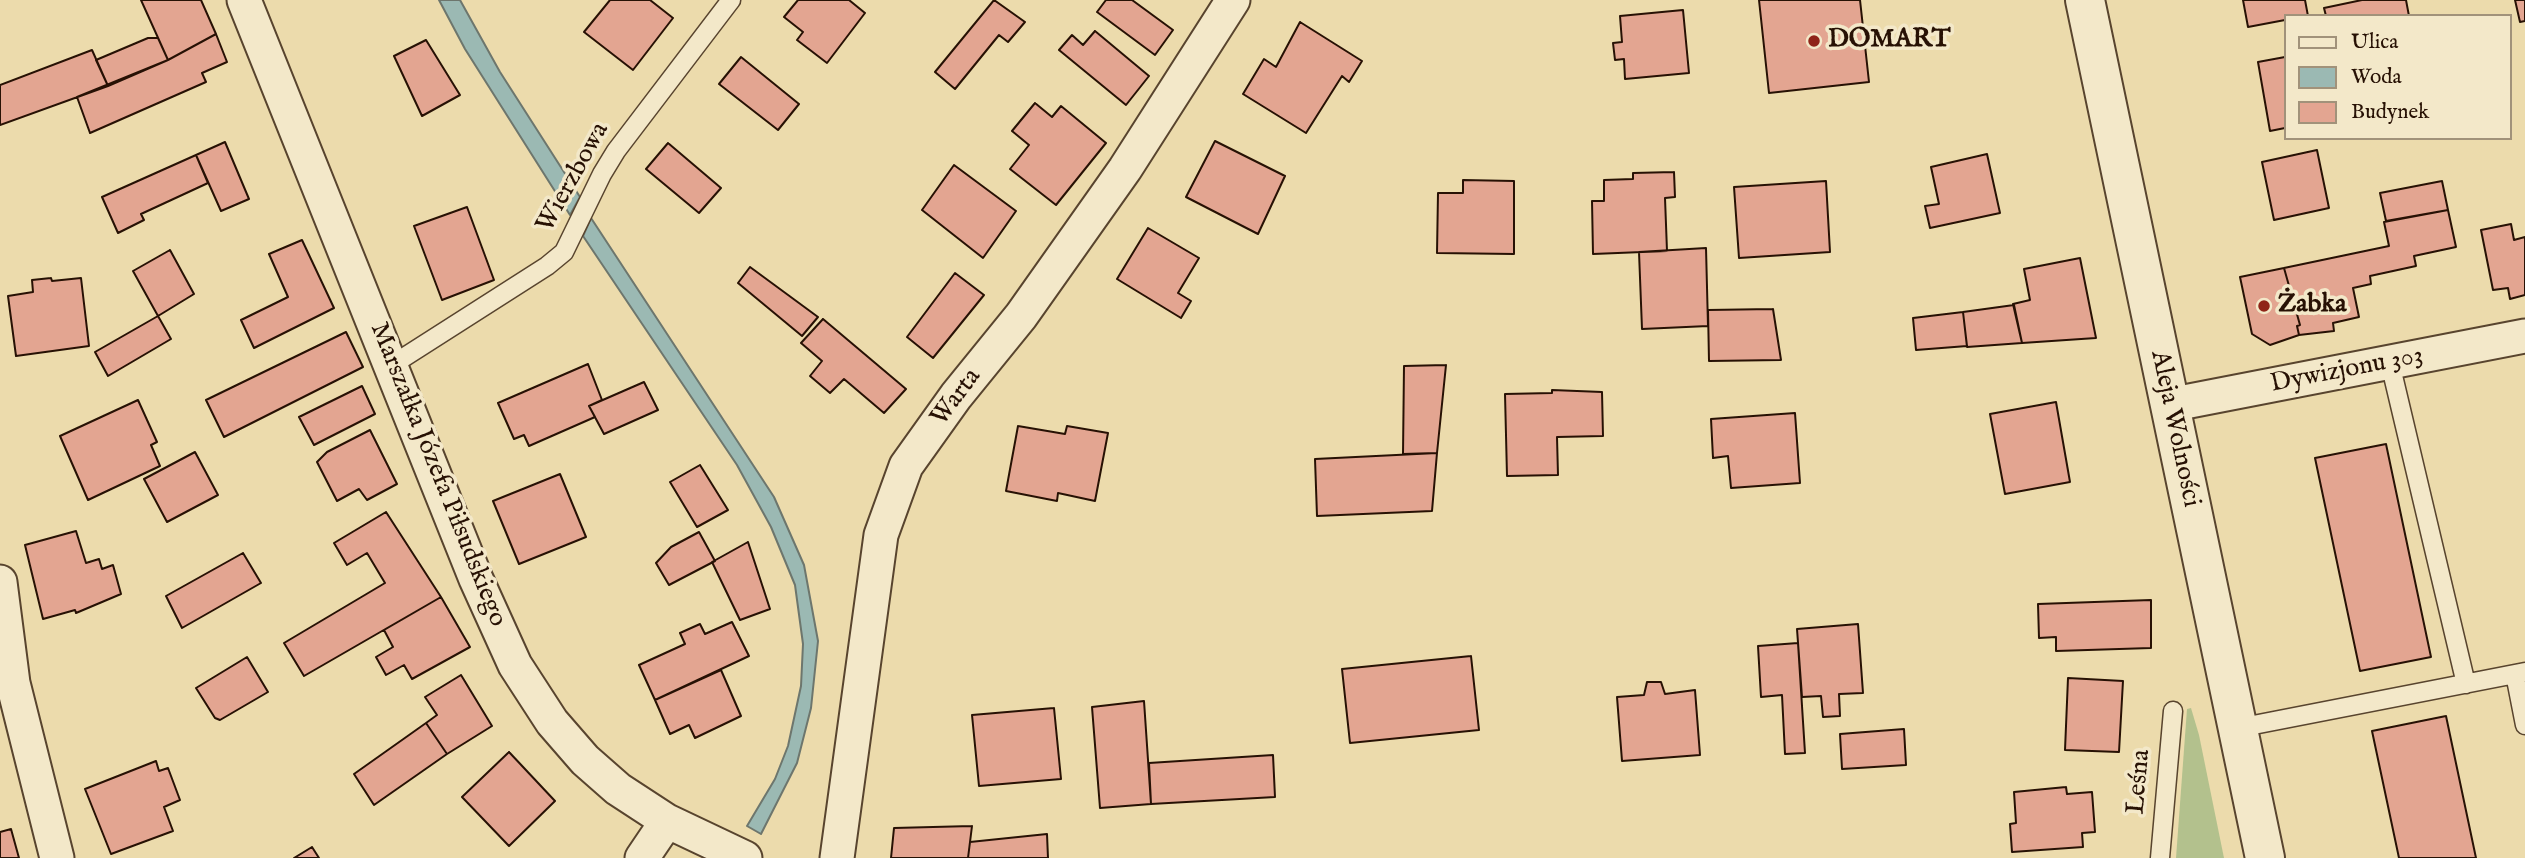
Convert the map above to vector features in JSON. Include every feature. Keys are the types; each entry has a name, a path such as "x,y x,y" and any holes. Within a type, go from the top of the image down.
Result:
{"street":[{"name":"Marszałka Józefa Piłsudskiego","path":"244,0 476,579 529,688 552,722 584,760 618,789 667,821 745,858"},
{"name":"Warta","path":"837,858 881,535 906,466 956,396 1021,316 1125,169 1233,0"},
{"name":"Aleja Wolności","path":"2085,0 2265,858"},
{"name":"Dywizjonu 303","path":"2169,405 2525,336"},
{"path":"0,582 13,683 57,858"},
{"path":"642,858 667,821"}],"lane":[{"name":"Wierzbowa","path":"392,365 547,266 565,251 602,174 636,122 731,0"},
{"path":"2390,363 2466,684"},
{"path":"2238,728 2520,673 2525,725"},
{"name":"Leśna","path":"2160,858 2174,711"}],"green space":[{"path":"2191,708 2224,858 2176,858 2187,709"}],"water":[{"path":"439,0 460,0 500,72 580,197 570,215 465,49"},
{"path":"591,218 774,497 804,565 818,641 811,708 797,763 761,834 747,826 775,779 788,746 801,686 803,644 795,585 771,527 737,465 583,236"}],"building":[{"path":"141,0 201,0 216,34 168,60"},
{"path":"610,0 650,0 673,18 633,70 584,32"},
{"path":"798,0 849,0 865,13 827,63 797,40 803,32 784,17"},
{"path":"994,0 1025,22 1008,42 999,35 955,89 935,72"},
{"path":"1106,0 1132,0 1173,30 1155,55 1097,12"},
{"name":"DOMART","path":"1759,0 1860,0 1869,82 1769,93"},
{"path":"2243,0 2305,0 2308,14 2284,14 2284,20 2248,27"},
{"path":"2362,0 2406,0 2409,14 2326,14 2324,8"},
{"path":"2515,0 2525,0 2525,21 2520,22"},
{"path":"1683,10 1689,73 1625,79 1624,59 1615,60 1613,43 1622,42 1620,16"},
{"path":"1300,22 1362,61 1349,82 1342,76 1306,133 1243,94 1264,59 1276,67"},
{"path":"1095,31 1149,76 1126,105 1059,50 1072,35 1083,45"},
{"path":"216,34 227,62 202,73 206,82 90,133 77,97 168,60"},
{"path":"148,38 158,38 168,60 108,86 96,60"},
{"path":"426,40 460,95 422,116 394,56"},
{"path":"92,50 108,86 0,125 0,85"},
{"path":"741,57 799,104 778,130 719,84"},
{"path":"2284,57 2284,128 2270,131 2258,62"},
{"path":"1035,103 1052,117 1061,106 1106,143 1056,205 1010,169 1029,145 1012,131"},
{"path":"1215,141 1285,176 1258,234 1186,197"},
{"path":"225,142 249,199 221,211 196,155"},
{"path":"668,143 721,188 699,213 646,169"},
{"path":"2317,150 2329,208 2274,220 2262,162"},
{"path":"1987,154 2000,213 1930,228 1925,206 1939,204 1931,167"},
{"path":"196,155 208,183 141,214 144,220 118,233 102,197"},
{"path":"954,165 1016,211 983,258 922,210"},
{"path":"1674,172 1675,197 1665,198 1667,251 1593,254 1592,201 1604,201 1604,180 1633,179 1633,173"},
{"path":"1463,180 1514,181 1514,254 1437,253 1438,193 1463,193"},
{"path":"1826,181 1830,252 1739,258 1734,187"},
{"path":"2442,181 2448,210 2386,221 2380,193"},
{"path":"467,207 494,280 442,300 414,226"},
{"path":"2448,210 2456,247 2414,256 2416,266 2370,276 2371,284 2353,288 2359,317 2333,323 2334,331 2299,335 2297,326 2300,325 2284,268 2389,246 2384,222"},
{"path":"2511,224 2514,240 2525,237 2525,295 2510,299 2508,288 2493,290 2481,230"},
{"path":"1148,228 1199,258 1178,293 1191,301 1181,318 1117,279"},
{"path":"302,240 334,308 254,348 241,320 288,297 269,254"},
{"path":"1706,248 1708,326 1642,329 1639,252"},
{"path":"170,250 194,294 158,316 133,271"},
{"path":"2080,258 2096,338 2022,343 2013,304 2030,300 2024,269"},
{"path":"750,267 818,317 802,336 738,283"},
{"path":"2284,268 2300,325 2297,326 2299,335 2270,345 2252,334 2240,277"},
{"path":"955,273 984,295 933,358 907,337"},
{"path":"51,278 52,281 81,278 89,346 16,356 8,296 33,292 32,280"},
{"path":"2014,305 2022,343 1967,347 1963,312"},
{"path":"1773,309 1781,360 1709,361 1708,310"},
{"path":"1963,312 1967,346 1916,350 1913,318"},
{"path":"158,316 171,339 108,376 95,352"},
{"path":"823,319 906,389 884,413 844,379 830,393 810,376 822,361 801,343"},
{"path":"346,332 363,367 224,437 206,400"},
{"path":"588,364 602,400 589,406 595,417 529,446 524,435 514,439 498,403"},
{"path":"1446,365 1437,453 1403,454 1404,366"},
{"path":"644,382 658,410 604,434 589,406"},
{"path":"362,386 375,414 314,445 299,417"},
{"path":"1552,390 1602,392 1603,436 1557,437 1558,475 1507,476 1505,394 1552,393"},
{"path":"138,400 157,442 151,445 160,466 88,500 60,436"},
{"path":"2056,402 2070,482 2005,494 1990,414"},
{"path":"1795,413 1800,483 1731,488 1728,456 1713,458 1711,419"},
{"path":"1018,426 1065,434 1067,426 1108,433 1095,501 1058,493 1057,501 1006,491"},
{"path":"370,430 397,484 367,500 359,489 337,501 317,462 327,452"},
{"path":"2386,444 2431,657 2360,671 2315,458"},
{"path":"195,452 218,495 167,522 144,479"},
{"path":"1437,453 1432,511 1317,516 1315,459"},
{"path":"700,465 728,510 697,527 670,482"},
{"path":"560,474 586,537 519,564 493,501"},
{"path":"386,512 441,597 304,676 284,643 385,583 367,553 347,565 334,543"},
{"path":"76,531 86,563 99,559 102,569 113,565 121,594 76,613 75,610 43,619 25,545"},
{"path":"699,532 715,561 669,585 656,563 671,547"},
{"path":"748,542 770,609 740,620 712,562"},
{"path":"243,553 261,583 182,628 166,596"},
{"path":"441,597 470,647 412,679 404,665 386,675 376,657 393,647 384,630"},
{"path":"2151,600 2151,648 2056,651 2056,637 2039,638 2038,604"},
{"path":"732,622 749,656 655,700 639,665 685,644 680,633 700,624 705,634"},
{"path":"1858,624 1863,693 1839,694 1840,716 1823,717 1821,696 1802,697 1797,629"},
{"path":"1798,643 1805,753 1785,754 1782,695 1761,697 1758,646"},
{"path":"1471,656 1479,730 1350,743 1342,669"},
{"path":"247,657 268,692 220,720 215,718 196,688"},
{"path":"721,670 741,716 695,738 689,725 670,734 655,700"},
{"path":"461,675 492,726 447,754 426,723 437,715 425,697"},
{"path":"2068,678 2123,681 2119,752 2065,750"},
{"path":"1647,682 1661,682 1665,694 1695,690 1700,755 1622,761 1617,697 1644,695"},
{"path":"1144,701 1151,804 1100,808 1092,707"},
{"path":"1054,708 1061,779 979,786 972,715"},
{"path":"2446,716 2476,858 2399,858 2372,731"},
{"path":"426,723 447,754 374,805 354,774"},
{"path":"1904,729 1906,765 1842,769 1840,734"},
{"path":"509,752 555,801 509,846 462,797"},
{"path":"1273,755 1275,797 1151,804 1149,763"},
{"path":"156,761 159,771 168,768 180,800 164,807 173,831 111,854 85,789"},
{"path":"2066,787 2067,794 2092,792 2095,832 2082,833 2083,847 2012,852 2010,824 2016,823 2014,792"},
{"path":"972,826 968,858 891,858 894,828"},
{"path":"11,829 19,858 0,858 0,832"},
{"path":"1047,834 1048,858 968,858 970,842"},
{"path":"312,847 319,858 294,858"}],"place":[{"name":"DOMART","path":"1814,41"},
{"name":"Żabka","path":"2264,306"}]}
